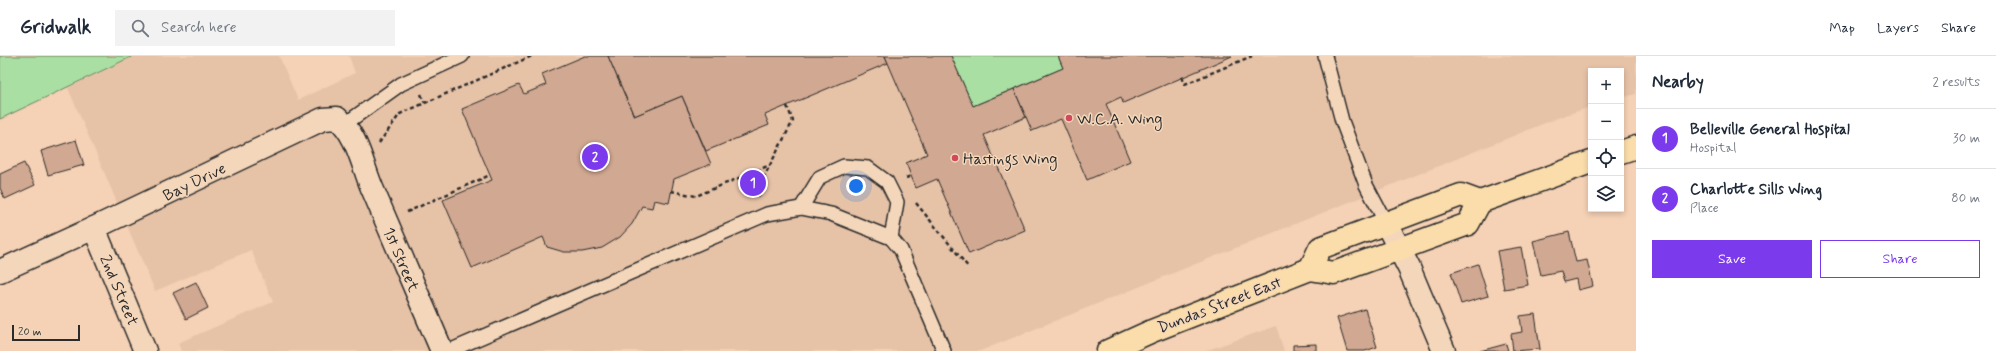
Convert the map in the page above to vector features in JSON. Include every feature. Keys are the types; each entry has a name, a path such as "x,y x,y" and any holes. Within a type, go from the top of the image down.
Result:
{"main road":[{"path":"1624,151 1636,147"},
{"path":"1480,202 1468,224 1334,273 1310,269 1320,248 1461,195 1480,202 1588,163"},
{"name":"Dundas Street East","path":"1108,351 1152,330 1310,269"}],"street":[{"name":"Bay Drive","path":"0,271 323,119 337,118 345,124"},
{"path":"345,124 352,136 363,166"},
{"name":"1st Street","path":"363,166 442,351"},
{"path":"1386,224 1400,249 1444,351"},
{"name":"2nd Street","path":"94,228 145,351"}],"lane":[{"path":"345,124 401,84 462,56"},
{"path":"1325,56 1342,121 1366,184 1386,224"},
{"path":"801,208 820,176 844,166 868,168 887,182 897,202 890,238"},
{"path":"449,351 767,214 801,208 831,214 890,238 901,250 944,351"}],"path":[{"path":"363,166 400,114 532,56"},
{"path":"1182,77 1185,84 1250,56"},
{"path":"767,214 757,190 793,121 787,106"},
{"path":"672,191 696,196 770,165"},
{"path":"386,220 490,175"},
{"path":"908,184 905,178 911,176"},
{"path":"915,200 917,205 969,268"}],"shaded area":[{"path":"133,56 279,56 298,100 355,73 349,56 1636,56 1636,94 1624,97 1624,68 1588,68 1588,108 1565,115 980,351 181,351 178,343 273,302 251,250 155,291 68,88"},
{"path":"1276,326 1284,351 1205,351"}],"green space":[{"path":"0,56 133,56 0,119"},
{"path":"951,56 1058,56 1063,68 973,106"}],"building":[{"path":"585,56 608,56 634,116 682,96 711,164 674,179 669,203 654,200 652,208 642,206 632,224 620,237 602,248 582,252 564,252 547,247 543,237 472,268 443,200 492,180 462,109 519,85 524,94 546,85 542,74"},
{"path":"608,56 885,56 888,63 765,115 769,125 706,151 682,96 634,116"},
{"name":"Hastings Wing","path":"885,56 951,56 973,106 1014,89 1026,117 984,135 1025,230 969,254 937,179 916,188 906,163 927,154"},
{"name":"W.C.A. Wing","path":"1058,56 1232,56 1123,103 1121,97 1106,104 1130,161 1087,180 1061,119 1032,131 1014,89 1063,68"},
{"path":"76,140 84,165 48,175 41,151"},
{"path":"24,163 35,185 5,199 0,188 0,174"},
{"path":"1569,232 1576,262 1587,260 1593,286 1578,290 1576,279 1564,282 1561,271 1541,275 1533,241"},
{"path":"1521,247 1528,285 1504,289 1497,251"},
{"path":"1478,264 1488,296 1461,304 1451,273"},
{"path":"196,282 208,308 186,319 173,293"},
{"path":"1365,309 1377,347 1365,351 1347,351 1337,318"},
{"path":"1535,314 1540,349 1513,351 1511,334 1522,332 1520,316"},
{"path":"1316,344 1316,351 1293,351 1293,345"},
{"path":"1506,344 1508,351 1480,351"}],"place":[{"name":"W.C.A. Wing","path":"1069,118"},
{"name":"Charlotte Sills Wing","path":"595,157"},
{"name":"Hastings Wing","path":"955,158"},
{"name":"Belleville General Hospital","path":"753,183"}]}
